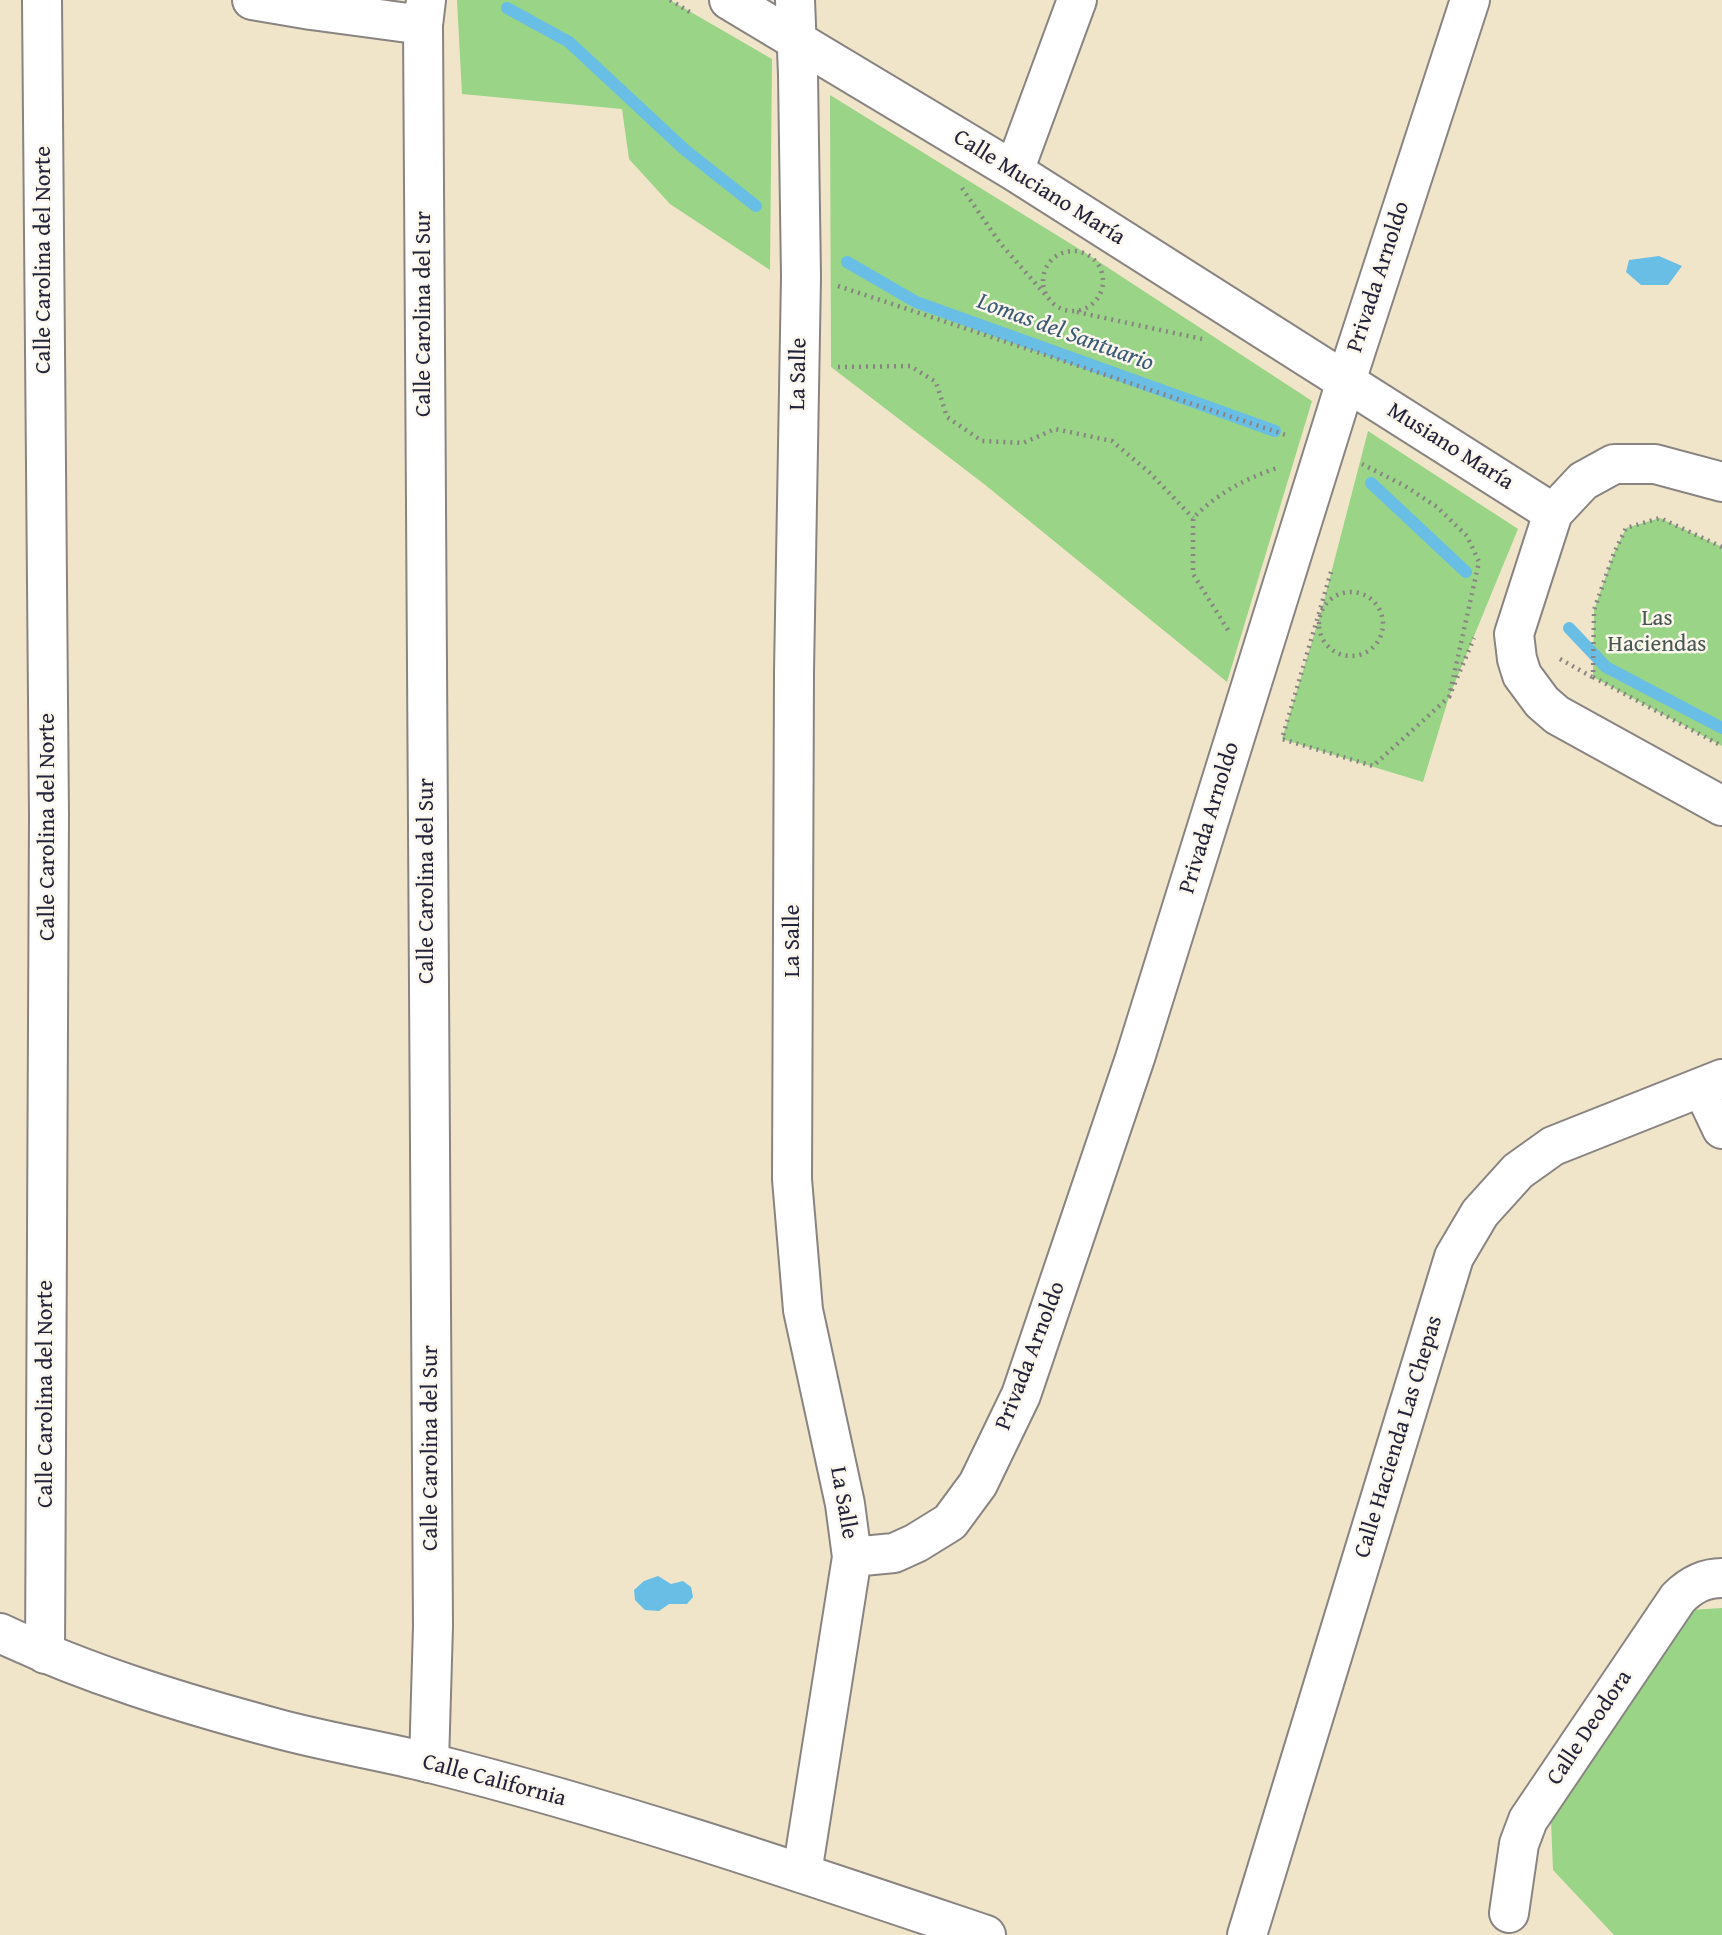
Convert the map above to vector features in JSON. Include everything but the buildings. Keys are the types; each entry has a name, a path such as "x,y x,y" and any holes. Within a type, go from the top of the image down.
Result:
{"street":[{"name":"Calle Carolina del Norte","path":"42,0 49,815 45,1654"},
{"path":"252,0 311,10 424,13"},
{"name":"Calle Muciano María","path":"729,0 795,37 1014,171 1346,381"},
{"name":"La Salle","path":"795,0 799,75 801,277 794,672 792,1179 803,1310 845,1504 852,1557 802,1872"},
{"path":"1014,171 1077,0"},
{"name":"Privada Arnoldo","path":"852,1557 894,1553 950,1522 978,1484 1021,1395 1135,1058 1346,381 1470,0"},
{"name":"Calle Carolina del Sur","path":"424,13 426,872 433,1626 429,1763"},
{"name":"Musiano María","path":"1346,381 1553,513"},
{"path":"1722,482 1655,464 1614,464 1583,481 1553,513 1514,634 1522,675 1542,702 1557,715 1722,806"},
{"path":"1712,1083 1722,1129"},
{"name":"Calle Hacienda Las Chepas","path":"1247,1935 1454,1257 1480,1213 1518,1171 1553,1146 1712,1083"},
{"name":"Calle Deodora","path":"1509,1913 1519,1844 1528,1820 1678,1598 1698,1583 1711,1578 1722,1578"},
{"name":"Calle California","path":"0,1633 45,1654 276,1729 429,1763 613,1813 802,1872 986,1935"}],"path":[{"path":"960,186 1000,243 1050,300 1068,310 1207,340"},
{"path":"1050,300 1043,281 1049,262 1065,251 1084,253 1096,262 1102,273 1100,293 1087,307 1068,310"},
{"path":"831,284 1300,439"},
{"path":"831,367 910,366 936,382 947,417 982,440 1023,443 1055,429 1112,441 1150,473 1193,519"},
{"path":"1362,452 1359,463 1405,486 1437,507 1467,536 1479,562 1449,697"},
{"path":"1233,638 1192,574 1193,519 1209,502 1247,478 1285,465"},
{"path":"1722,547 1660,518 1626,528 1594,610 1593,677 1722,746"},
{"path":"1331,571 1321,612 1318,623 1320,634 1333,652 1344,656 1365,654 1374,647 1383,627 1378,607 1363,594 1343,592 1326,603 1321,612 1282,739 1373,766 1449,697 1478,628"}],"green space":[{"path":"457,0 670,0 772,59 770,270 670,204 629,159 622,109 462,94"},
{"path":"830,95 1084,252 1312,401 1227,682 984,484 831,367"},
{"path":"1368,431 1518,529 1449,697 1423,782 1282,739 1321,612"},
{"name":"Las Haciendas","path":"1660,518 1722,547 1722,746 1593,677 1594,610 1614,553 1626,528"},
{"path":"1722,1608 1722,1935 1614,1935 1553,1870 1551,1821 1690,1610"}],"water":[{"path":"1659,256 1682,266 1668,285 1641,285 1626,272 1629,260"},
{"path":"658,1576 671,1584 683,1581 691,1587 693,1597 687,1604 669,1604 659,1611 645,1610 635,1600 634,1590 644,1581"}],"waterway":[{"name":"Lomas del Santuario","path":"507,8 569,42 685,150 756,206"},
{"name":"Lomas del Santuario","path":"847,262 916,302 1275,431"},
{"name":"Lomas del Santuario","path":"1371,483 1466,572"},
{"name":"Lomas del Santuario","path":"1569,628 1606,667 1722,728"}]}
